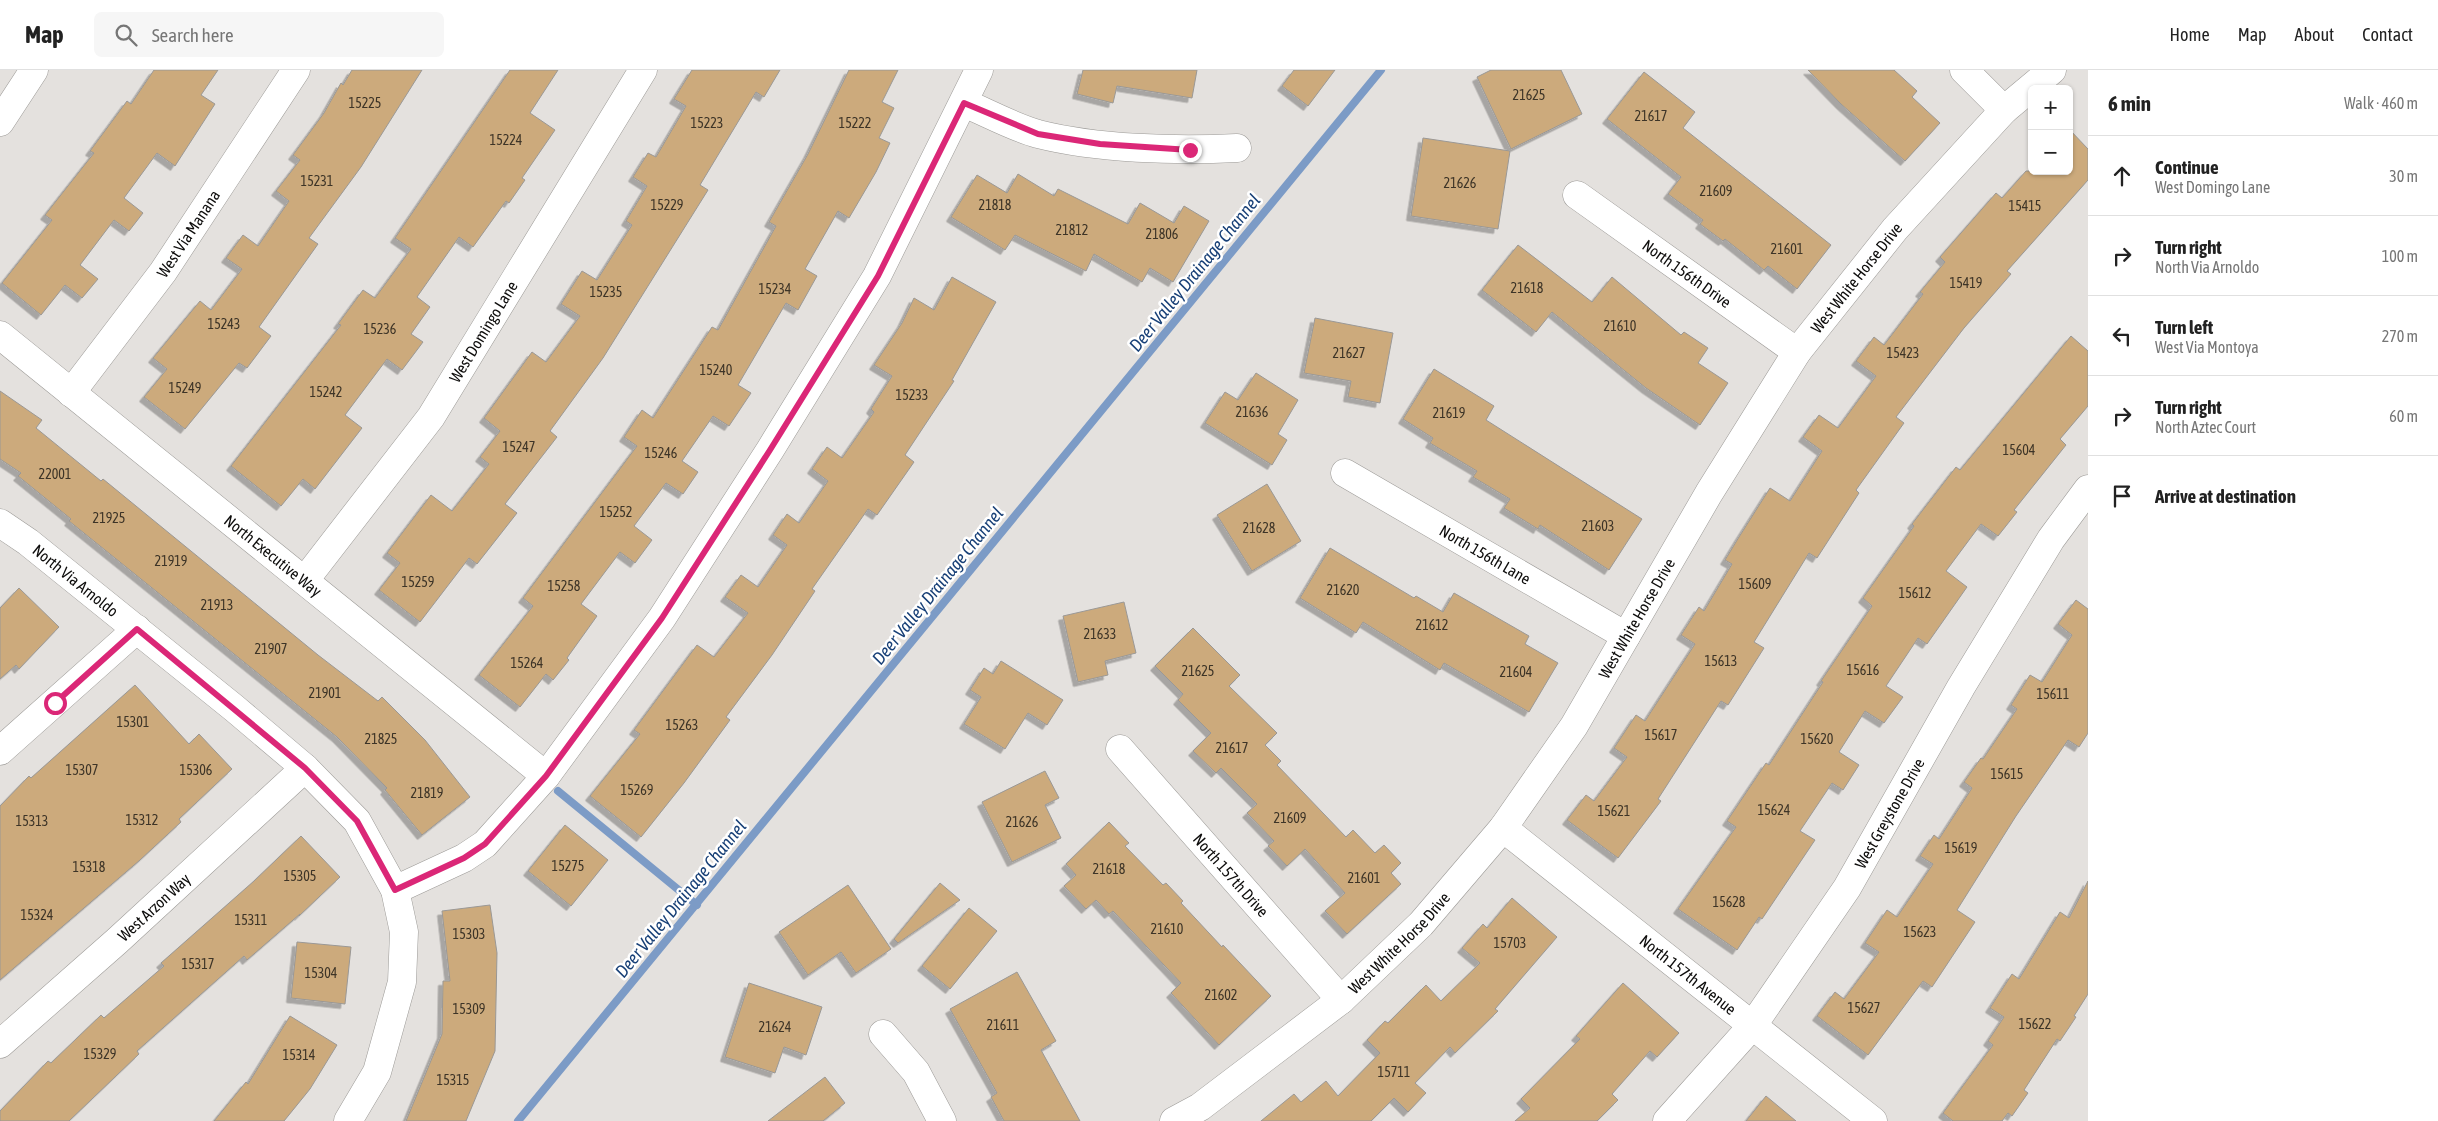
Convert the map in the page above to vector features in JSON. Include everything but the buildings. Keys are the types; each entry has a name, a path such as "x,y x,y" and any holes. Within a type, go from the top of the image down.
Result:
{"street":[{"path":"0,122 34,70"},
{"name":"West Via Manana","path":"71,392 163,272 296,70"},
{"name":"West Domingo Lane","path":"304,580 431,417 643,70"},
{"path":"395,890 464,858 485,844 546,776 662,618 770,450 878,276 979,70"},
{"path":"1964,70 2004,110"},
{"name":"West White Horse Drive","path":"1174,1121 1200,1107 1342,1000 1421,924 1503,828 1574,726 1709,493 1797,352 1895,229 2004,110 2052,70"},
{"path":"964,103 1038,134 1100,144 1190,150 1236,148"},
{"name":"North 156th Drive","path":"1577,195 1797,352"},
{"name":"North Executive Way","path":"0,335 546,776"},
{"name":"North 156th Lane","path":"1345,473 1626,636"},
{"name":"West Greystone Drive","path":"1666,1121 1753,1025 1847,888 1961,687 2051,539 2088,489"},
{"name":"North Via Arnoldo","path":"0,523 28,542 137,629 305,768 357,821 395,890 404,932 402,982 377,1072 348,1121"},
{"path":"0,751 137,629"},
{"name":"North 157th Drive","path":"1120,749 1342,1000"},
{"name":"West Arzon Way","path":"0,1044 117,941 305,768"},
{"name":"North 157th Avenue","path":"1503,828 1873,1121"},
{"path":"883,1034 916,1072 942,1121"}],"waterway":[{"name":"Deer Valley Drainage Channel","path":"518,1121 1381,70"},
{"path":"558,791 697,905"}],"route":[{"path":"55,703 137,629 305,768 357,821 395,890 436,872 464,858 485,844 515,812 546,776 662,618 770,450 878,276 964,103 1038,134 1100,144 1190,150"}]}
